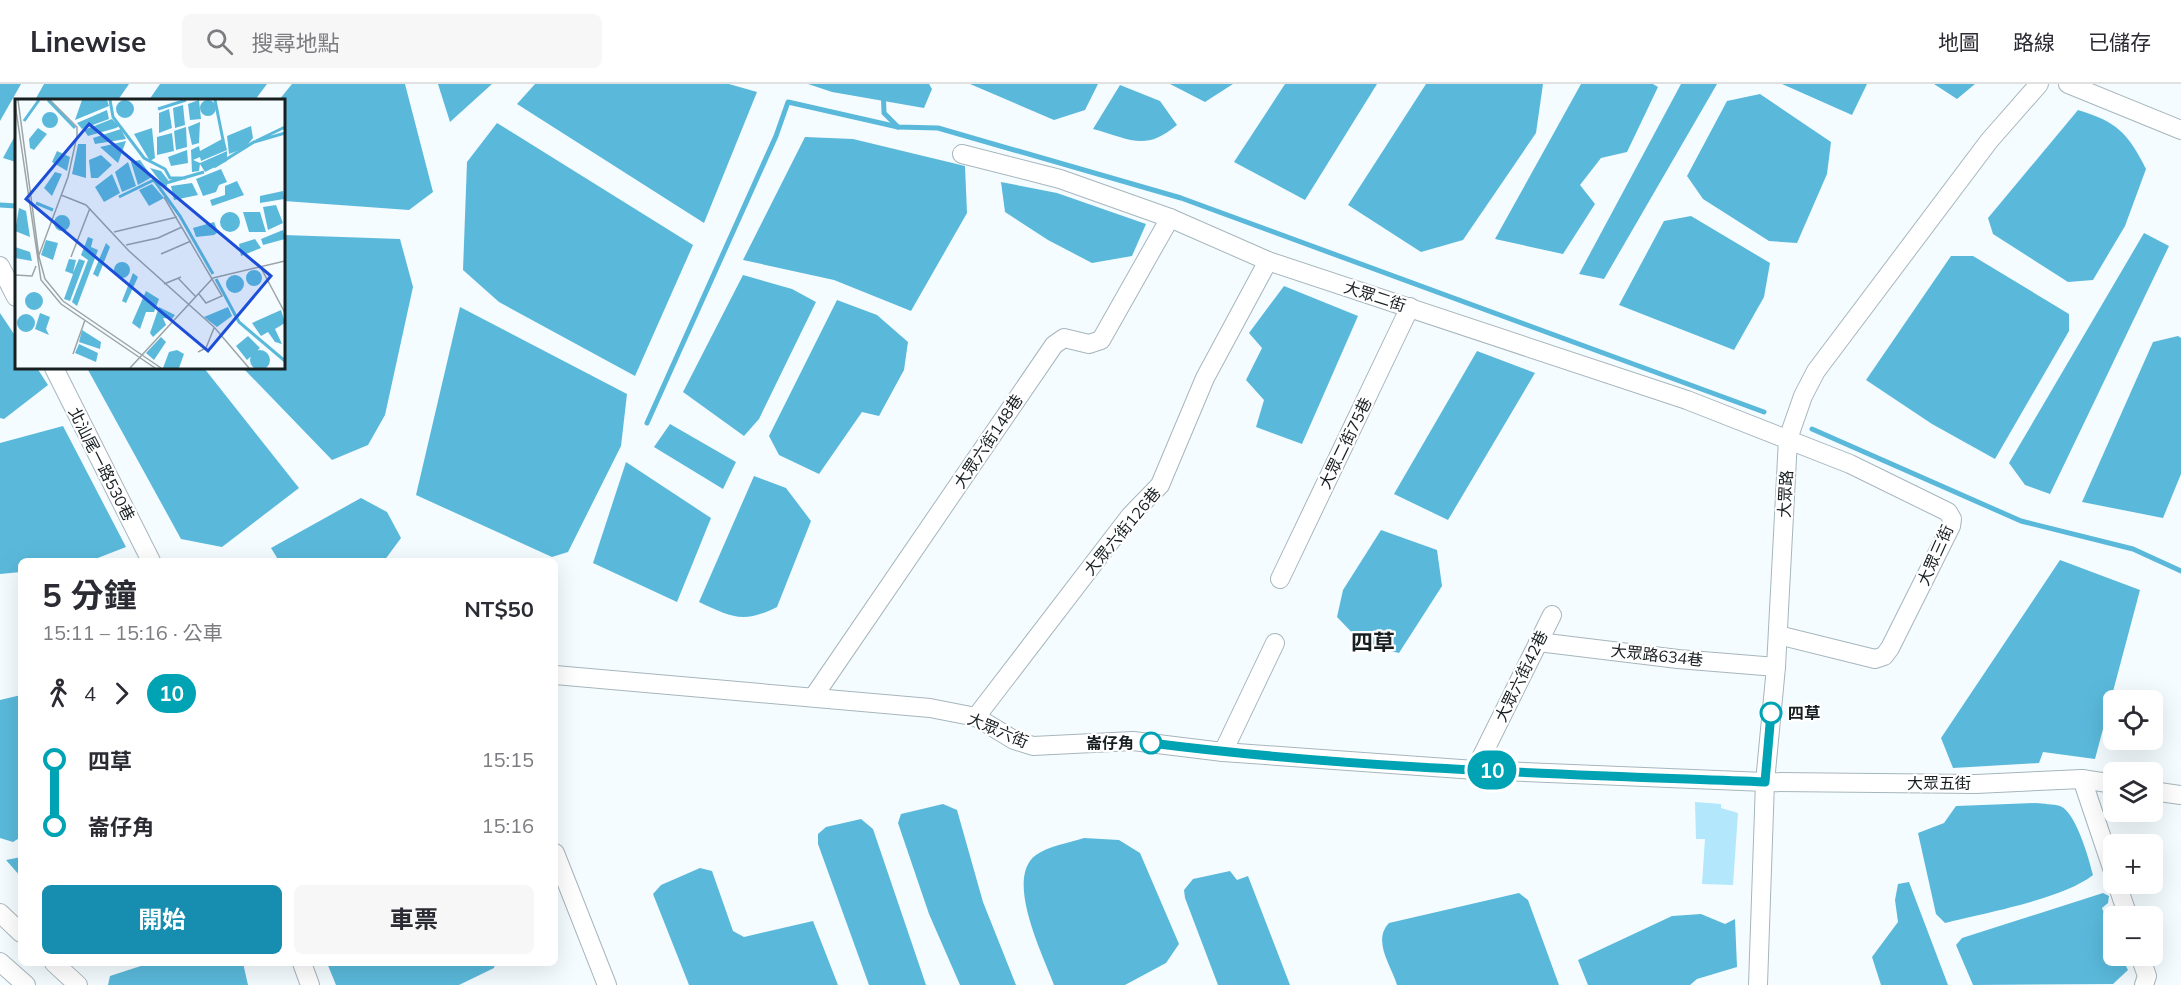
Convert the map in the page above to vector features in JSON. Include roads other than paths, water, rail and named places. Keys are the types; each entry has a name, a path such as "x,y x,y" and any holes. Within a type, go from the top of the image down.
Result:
{"street":[{"name":"大眾路","path":"1758,985 1765,782 1776,666 1788,439 1803,396 1816,371 1989,141 2038,84"},
{"path":"2068,84 2181,130"},
{"name":"大眾二街","path":"962,154 1060,178 1170,218 1268,261 1687,400 1788,439"},
{"name":"大眾六街148巷","path":"814,696 1054,345 1064,338 1089,344 1101,340 1170,218"},
{"name":"大眾六街126巷","path":"976,717 1130,516 1160,485 1205,378 1268,261"},
{"path":"0,267 15,295"},
{"name":"大眾二街75巷","path":"1280,579 1410,307"},
{"name":"北汕尾一路530巷","path":"55,369 149,558"},
{"name":"大眾三街","path":"1778,635 1875,659 1884,656 1951,526 1952,519 1947,512 1851,464 1788,439"},
{"name":"大眾六街42巷","path":"1475,770 1552,615"},
{"name":"大眾路634巷","path":"1538,642 1678,659 1776,666"},
{"path":"1223,753 1275,643"},
{"name":"大眾六街","path":"558,675 930,708 976,717 1014,740 1033,746 1133,741 1223,753 1475,770 1765,782"},
{"path":"2082,779 2103,841"},
{"name":"大眾五街","path":"1765,782 1976,784 2082,779 2103,782"},
{"path":"2163,793 2181,795"},
{"path":"558,861 607,985"},
{"path":"0,913 18,930"},
{"path":"0,962 26,985"},
{"path":"56,966 69,982"},
{"path":"303,966 310,985"},
{"path":"2144,966 2147,976 2144,985"}],"water":[{"path":"0,84 21,84 0,121"},
{"path":"44,84 129,84 119,99 36,99"},
{"path":"160,84 267,84 256,99 150,99"},
{"path":"292,84 405,84 433,192 409,210 285,201 285,99 280,99"},
{"path":"438,84 492,84 450,122"},
{"path":"535,84 729,84 757,92 704,223 517,104"},
{"path":"808,84 929,84 932,89 924,108 832,92"},
{"path":"970,84 1098,84 1085,110 1054,120"},
{"path":"1170,84 1233,84 1205,102"},
{"path":"1285,84 1377,84 1305,200 1234,162"},
{"path":"1426,84 1543,84 1536,133 1463,240 1421,252 1348,205"},
{"path":"1581,84 1653,84 1658,87 1627,152 1601,158 1580,185 1595,204 1563,254 1495,239"},
{"path":"1681,84 1717,84 1604,279 1579,274"},
{"path":"1782,84 1867,84 1852,115"},
{"path":"1934,84 1975,84 1957,99"},
{"path":"1120,85 1160,101 1177,125 1166,133 1146,141 1127,139 1093,129"},
{"path":"1760,94 1831,142 1827,174 1797,243 1769,241 1703,199 1687,176 1727,101"},
{"path":"2078,110 2102,119 2119,130 2133,146 2146,169 2125,226 2093,280 2068,282 1993,234 1988,218"},
{"path":"497,123 693,245 635,376 499,302 463,270 467,162"},
{"path":"15,136 15,162 3,158"},
{"path":"805,137 853,139 965,166 967,213 911,311 834,280 743,260"},
{"path":"1001,182 1057,193 1146,224 1132,256 1092,263 1048,240 1005,212"},
{"path":"1691,216 1770,263 1764,297 1734,350 1619,305 1664,221"},
{"path":"2144,233 2169,246 2050,494 2025,485 2009,463"},
{"path":"285,235 400,239 413,287 385,415 368,445 332,460 244,369 285,369"},
{"path":"1951,256 1973,256 2069,314 2069,331 1995,459 1932,424 1866,380"},
{"path":"743,275 792,289 816,302 759,419 744,436 683,392"},
{"path":"1284,286 1358,316 1302,444 1256,427 1264,400 1246,380 1262,348 1249,333"},
{"path":"837,300 877,315 908,342 904,370 879,416 862,412 819,474 779,455 769,436"},
{"path":"460,307 627,394 621,446 568,552 552,557 416,495"},
{"path":"0,313 15,336 15,369 38,369 48,385 4,419 0,418"},
{"path":"2178,336 2181,338 2181,474 2163,518 2082,502 2153,342"},
{"path":"1477,351 1535,373 1448,520 1394,494"},
{"path":"88,369 205,369 299,488 222,547 181,539"},
{"path":"670,424 736,462 723,489 654,447"},
{"path":"63,426 126,547 98,558 18,558 18,572 0,574 0,443"},
{"path":"626,462 711,518 677,602 593,563"},
{"path":"754,476 786,488 811,521 777,607 755,616 737,617 699,602"},
{"path":"361,498 387,512 401,538 386,558 277,558 271,548"},
{"path":"1381,530 1437,550 1442,586 1399,653 1363,644 1337,617 1343,590"},
{"path":"2060,560 2140,590 2113,690 2103,690 2103,729 2095,759 2043,752 2039,763 1953,768 1941,738"},
{"path":"18,696 18,839 13,842 0,838 0,700"},
{"path":"2036,803 2057,805 2066,810 2081,837 2093,875 2080,884 2043,898 1945,923 1936,914 1918,833 1944,823 1956,806"},
{"path":"943,804 957,810 983,902 1016,985 960,985 929,914 898,823 901,814"},
{"path":"861,819 873,829 926,985 869,985 818,844 818,834 826,827"},
{"path":"1084,838 1119,840 1140,853 1179,944 1166,963 1125,985 1054,985 1029,917 1024,881 1027,866 1041,852"},
{"path":"18,858 18,874 6,860"},
{"path":"700,868 712,871 733,931 744,937 813,921 838,985 689,985 653,894 661,885"},
{"path":"1230,871 1237,880 1248,876 1290,985 1218,985 1184,890 1193,879"},
{"path":"1909,882 1948,985 1881,985 1872,957 1898,922 1895,900 1898,884"},
{"path":"1519,893 1528,900 1559,985 1397,985 1382,945 1384,930 1389,923"},
{"path":"2103,893 2109,896 2108,903 2102,908 2103,966 2126,966 2128,970 2113,984 1973,985 1956,945 1962,938"},
{"path":"1701,914 1725,924 1735,919 1737,967 1697,979 1690,985 1588,985 1578,960 1672,916"},
{"path":"141,966 244,966 248,985 108,985 110,976"},
{"path":"328,966 494,966 459,985 336,985"}],"waterway":[{"path":"883,84 884,113 898,127"},
{"path":"647,423 776,136 788,102 898,127 938,128 1181,198 1764,412"},
{"path":"0,205 15,206"},
{"path":"1812,429 2021,521 2133,549 2181,571"}],"place":[{"name":"四草","path":"1771,713"},
{"name":"崙仔角","path":"1151,743"}],"district":[{"name":"四草","path":"1373,642"}]}
